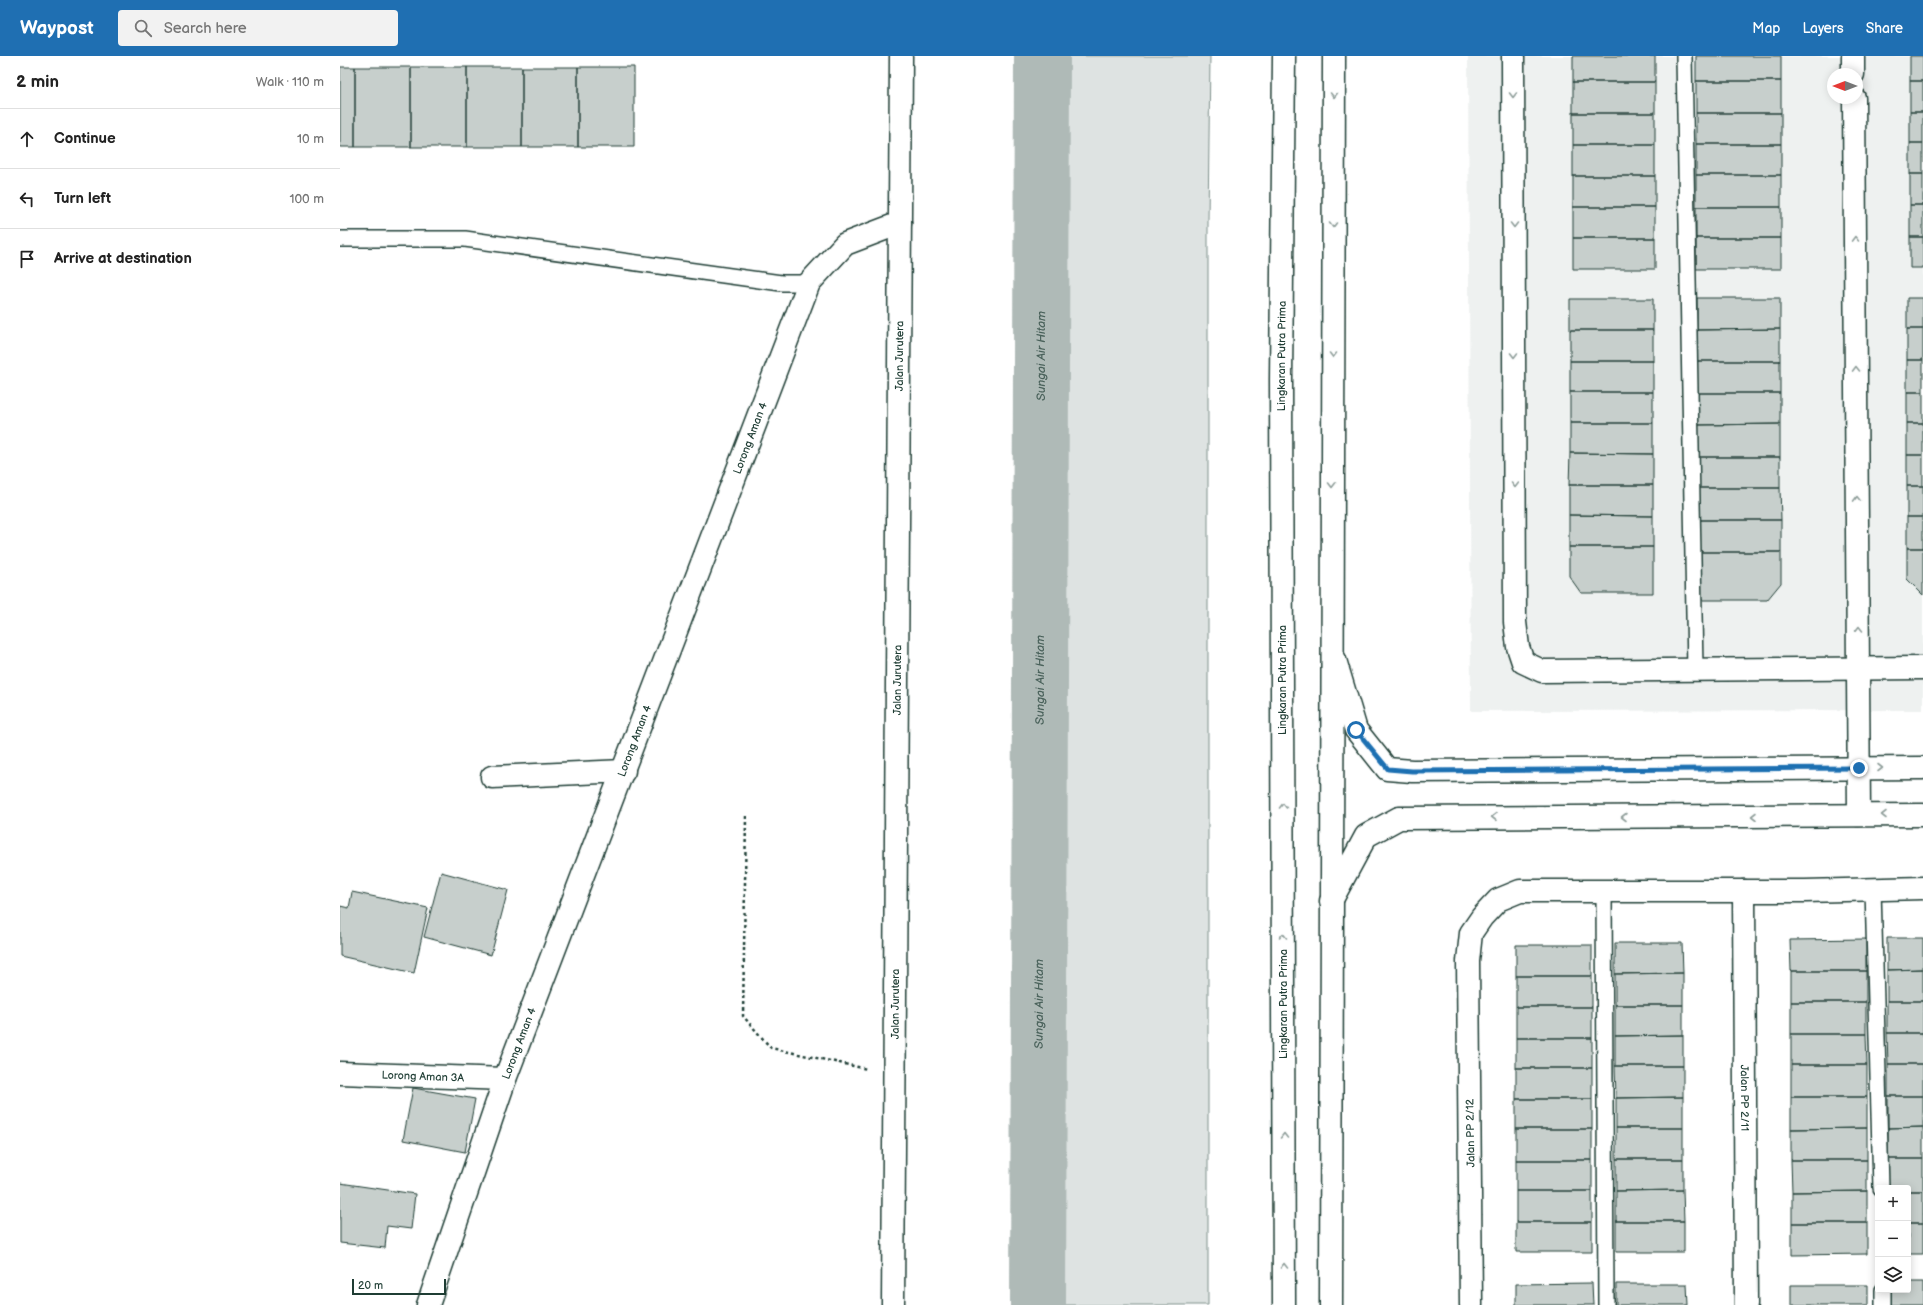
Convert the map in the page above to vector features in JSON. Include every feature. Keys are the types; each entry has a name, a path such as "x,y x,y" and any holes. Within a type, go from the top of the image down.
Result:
{"street":[{"name":"Jalan Jurutera","path":"893,1305 901,56"},
{"name":"Lingkaran Putra Prima","path":"1284,56 1282,396 1284,1305"},
{"path":"1331,1305 1334,56"},
{"path":"1513,56 1515,622 1518,647 1524,662 1542,671 1923,668"},
{"path":"1853,56 1853,68"},
{"path":"1854,104 1859,815"},
{"name":"Lorong Aman 4","path":"428,1305 505,1079 624,771 809,283 845,244 900,223"},
{"path":"1332,650 1356,730 1388,769 1412,771 1923,768"},
{"path":"492,777 624,771"},
{"path":"1331,900 1366,836 1399,818 1923,815"},
{"name":"Jalan PP 2/12","path":"1472,1305 1468,961 1471,933 1482,917 1498,900 1520,891 1744,891 1923,888"},
{"name":"Jalan PP 2/11","path":"1744,891 1746,1305"},
{"name":"Lorong Aman 3A","path":"340,1073 505,1079"}],"lane":[{"path":"1684,56 1695,669"},
{"path":"340,240 465,239 782,284 809,283"},
{"path":"1873,889 1881,1185"},
{"path":"1604,891 1606,1305"},
{"path":"1883,1293 1883,1305"}],"path":[{"path":"746,816 743,1016 771,1048 874,1070 894,1078"}],"shaded area":[{"path":"1021,56 1210,56 1208,221 1208,1305 1019,1305 1019,220"},
{"path":"1468,56 1923,56 1923,710 1471,711"}],"building":[{"path":"1573,56 1655,56 1655,82 1573,82"},
{"path":"1696,56 1781,56 1781,81 1696,81"},
{"path":"1910,56 1923,56 1923,81 1910,81"},
{"path":"340,67 355,67 355,147 340,147"},
{"path":"355,67 411,67 411,147 355,147"},
{"path":"411,67 467,67 467,147 411,147"},
{"path":"467,67 522,67 522,147 467,147"},
{"path":"522,67 578,67 578,147 522,147"},
{"path":"578,67 634,67 634,147 578,147"},
{"path":"1696,81 1781,81 1781,113 1696,113"},
{"path":"1910,81 1923,81 1923,112 1910,112"},
{"path":"1573,82 1655,82 1655,113 1573,113"},
{"path":"1910,112 1923,112 1923,143 1910,143"},
{"path":"1573,113 1655,113 1655,145 1573,145"},
{"path":"1696,113 1781,113 1781,144 1696,144"},
{"path":"1910,143 1923,143 1923,174 1910,174"},
{"path":"1696,144 1781,144 1781,175 1696,175"},
{"path":"1573,145 1655,145 1655,176 1573,176"},
{"path":"1910,174 1923,174 1923,205 1910,205"},
{"path":"1696,175 1781,175 1781,207 1696,207"},
{"path":"1573,176 1655,176 1655,207 1573,207"},
{"path":"1910,205 1923,205 1923,237 1910,237"},
{"path":"1573,207 1655,207 1655,238 1573,238"},
{"path":"1696,207 1781,207 1781,238 1696,238"},
{"path":"1910,237 1923,237 1923,268 1910,268"},
{"path":"1573,238 1655,238 1655,269 1573,269"},
{"path":"1696,238 1781,238 1781,269 1696,269"},
{"path":"1697,298 1780,298 1780,329 1697,330"},
{"path":"1907,298 1923,298 1923,329 1907,329"},
{"path":"1570,299 1653,299 1653,330 1570,330"},
{"path":"1780,329 1780,361 1697,361 1697,330"},
{"path":"1907,329 1923,329 1923,360 1907,360"},
{"path":"1570,330 1653,330 1653,361 1570,361"},
{"path":"1907,360 1923,360 1923,392 1907,392"},
{"path":"1570,361 1653,361 1653,392 1570,392"},
{"path":"1697,361 1780,361 1780,393 1697,393"},
{"path":"1570,392 1653,392 1653,423 1570,423"},
{"path":"1907,392 1923,392 1923,423 1907,423"},
{"path":"1697,393 1780,393 1780,424 1697,425"},
{"path":"1570,423 1653,423 1653,454 1570,453"},
{"path":"1907,423 1923,423 1923,455 1907,455"},
{"path":"1780,424 1780,457 1697,457 1697,425"},
{"path":"1570,453 1653,454 1653,485 1569,485"},
{"path":"1907,455 1923,455 1923,486 1907,486"},
{"path":"1697,457 1780,457 1780,488 1697,488"},
{"path":"1569,485 1653,485 1653,516 1569,515"},
{"path":"1907,486 1923,486 1923,517 1907,517"},
{"path":"1697,488 1780,488 1781,520 1697,520"},
{"path":"1569,515 1653,516 1653,547 1569,547"},
{"path":"1907,517 1923,517 1923,548 1907,548"},
{"path":"1697,520 1781,520 1781,552 1697,552"},
{"path":"1569,547 1653,547 1653,593 1581,593 1569,576"},
{"path":"1907,548 1923,548 1923,595 1907,579"},
{"path":"1697,552 1781,552 1781,583 1767,600 1697,600"},
{"path":"441,872 508,890 491,955 424,937"},
{"path":"352,892 428,908 414,973 340,956 340,906 349,908"},
{"path":"1887,938 1923,938 1923,969 1887,970"},
{"path":"1866,939 1866,971 1791,971 1790,940"},
{"path":"1615,943 1682,943 1683,973 1615,974"},
{"path":"1516,945 1592,945 1592,976 1516,976"},
{"path":"1923,969 1923,1001 1887,1001 1887,970"},
{"path":"1791,971 1866,971 1866,1002 1791,1002"},
{"path":"1683,973 1683,1005 1615,1005 1615,974"},
{"path":"1516,976 1592,976 1592,1007 1516,1007"},
{"path":"1887,1001 1923,1001 1923,1033 1887,1033"},
{"path":"1791,1002 1866,1002 1866,1034 1791,1034"},
{"path":"1615,1005 1683,1005 1683,1035 1615,1036"},
{"path":"1516,1007 1592,1007 1592,1038 1516,1038"},
{"path":"1887,1033 1923,1033 1923,1064 1888,1064"},
{"path":"1791,1034 1866,1034 1867,1065 1791,1065"},
{"path":"1683,1035 1683,1066 1615,1066 1615,1036"},
{"path":"1516,1038 1592,1038 1592,1068 1516,1068"},
{"path":"1888,1064 1923,1064 1923,1096 1888,1096"},
{"path":"1791,1065 1867,1065 1867,1097 1791,1097"},
{"path":"1615,1066 1683,1066 1683,1097 1616,1098"},
{"path":"1516,1068 1592,1068 1592,1099 1516,1099"},
{"path":"413,1088 475,1099 465,1152 403,1140"},
{"path":"1888,1096 1923,1096 1923,1127 1888,1128"},
{"path":"1683,1097 1683,1128 1616,1128 1616,1098"},
{"path":"1791,1097 1867,1097 1867,1128 1791,1129"},
{"path":"1516,1099 1592,1099 1592,1129 1516,1129"},
{"path":"1923,1127 1923,1159 1888,1159 1888,1128"},
{"path":"1616,1128 1683,1128 1683,1159 1616,1159"},
{"path":"1867,1128 1867,1160 1791,1160 1791,1129"},
{"path":"1516,1129 1592,1129 1592,1160 1516,1160"},
{"path":"1616,1159 1683,1159 1683,1190 1616,1191"},
{"path":"1888,1159 1923,1159 1923,1191 1911,1191 1911,1185 1888,1185"},
{"path":"1516,1160 1592,1160 1592,1191 1516,1191"},
{"path":"1791,1160 1867,1160 1867,1191 1792,1192"},
{"path":"340,1183 415,1194 411,1229 387,1226 385,1248 340,1243"},
{"path":"1683,1190 1684,1221 1616,1221 1616,1191"},
{"path":"1516,1191 1592,1191 1592,1222 1516,1222"},
{"path":"1867,1191 1867,1223 1792,1223 1792,1192"},
{"path":"1911,1191 1923,1191 1923,1223 1911,1223"},
{"path":"1616,1221 1684,1221 1684,1252 1616,1252"},
{"path":"1516,1222 1592,1222 1592,1252 1516,1252"},
{"path":"1792,1223 1867,1223 1867,1254 1792,1255"},
{"path":"1911,1223 1923,1223 1923,1254 1911,1254"},
{"path":"1911,1282 1923,1282 1923,1305 1888,1305 1888,1293 1911,1293"},
{"path":"1592,1283 1593,1305 1516,1305 1516,1284"},
{"path":"1616,1284 1687,1284 1688,1305 1616,1305"},
{"path":"1791,1285 1868,1285 1868,1305 1791,1305"}],"waterway":[{"name":"Sungai Air Hitam","path":"1038,1305 1042,56"}],"route":[{"path":"1356,730 1388,769 1412,771 1859,768"}]}
